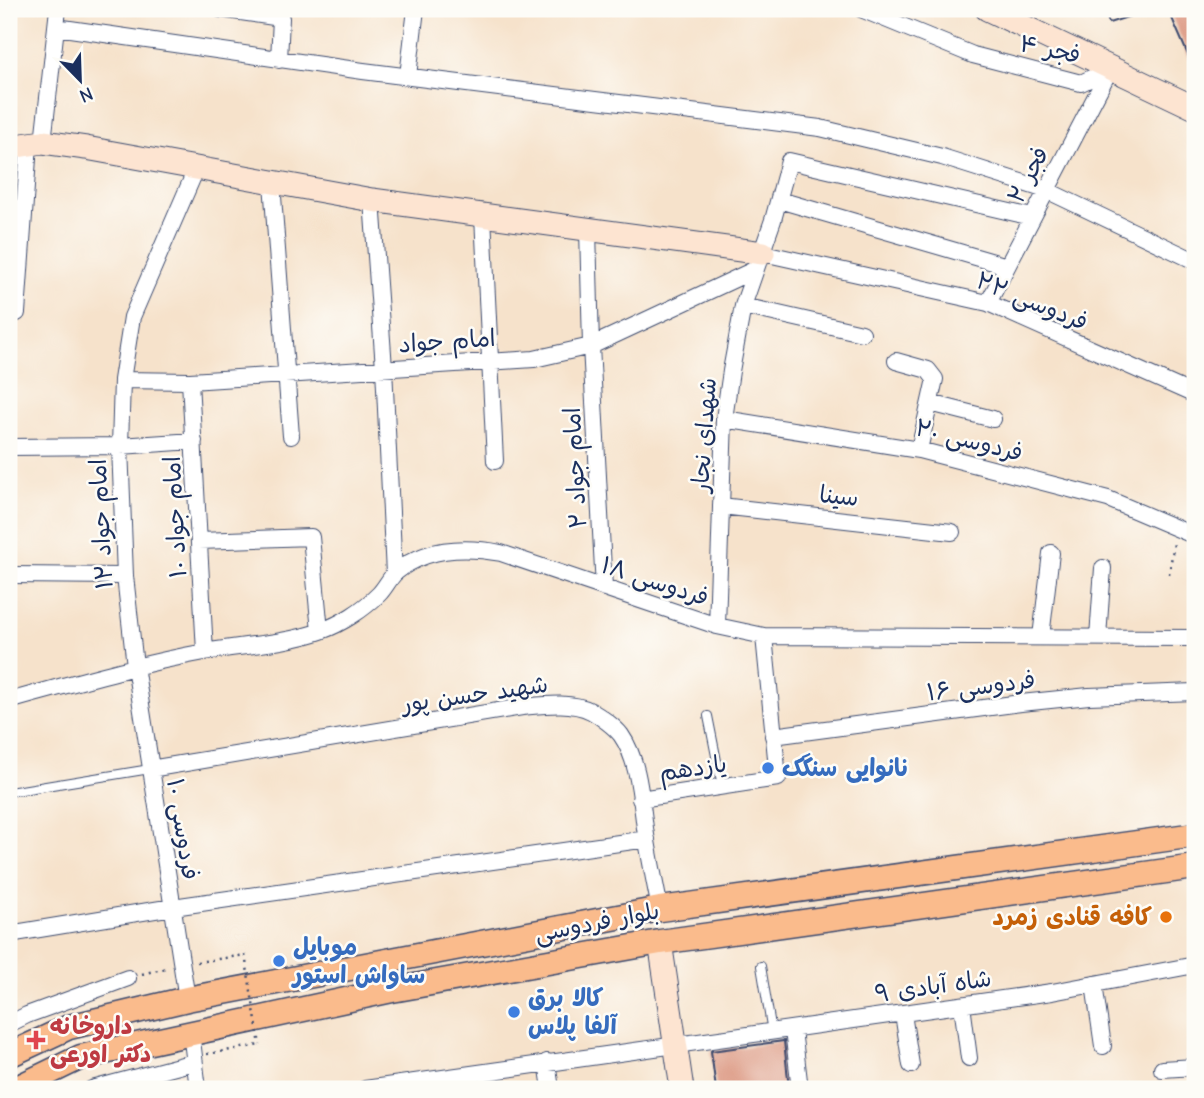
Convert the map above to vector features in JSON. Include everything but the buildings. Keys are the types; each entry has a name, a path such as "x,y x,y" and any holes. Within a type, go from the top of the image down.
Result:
{"main road":[{"name":"بلوار فردوسی","path":"9,1055 69,1027 187,999 660,909 1195,835"},
{"name":"بلوار فردوسی","path":"15,1089 80,1057 191,1031 392,990 660,942 1195,867"}],"street":[{"path":"17,313 27,144 58,9"},
{"path":"220,9 281,18 279,60"},
{"path":"408,76 416,9"},
{"name":"فجر ۴","path":"861,9 973,55 1081,83 1110,69"},
{"path":"987,9 1195,108"},
{"path":"56,27 279,60 820,128 943,157 1046,190 1195,261"},
{"name":"فجر ۲","path":"988,303 1110,69"},
{"path":"27,144 86,148 372,200 588,229 760,261"},
{"name":"شهدای نجار","path":"717,626 724,419 731,371 743,306 760,261 789,161 1032,217"},
{"name":"امام جواد ۱۲","path":"135,666 125,576 120,446 122,380 132,317 197,167"},
{"path":"272,183 291,436"},
{"path":"372,200 384,368 394,574"},
{"path":"779,200 1007,265"},
{"path":"483,216 495,461"},
{"name":"امام جواد ۲","path":"588,229 591,346 604,588"},
{"name":"امام جواد","path":"122,380 190,381 534,359 591,346 760,261"},
{"name":"فردوسی ۲۲","path":"760,261 988,303 1195,396"},
{"path":"743,306 862,333"},
{"path":"896,361 932,373 935,379 919,450"},
{"name":"امام جواد ۱۰","path":"190,381 205,652"},
{"path":"930,403 993,419"},
{"name":"فردوسی ۲۰","path":"724,419 919,450 1108,499 1195,536"},
{"path":"9,447 120,446 194,440"},
{"name":"سینا","path":"722,506 952,531"},
{"path":"199,541 311,537 320,631"},
{"name":"فردوسی ۱۸","path":"9,701 135,666 320,631 356,613 379,594 394,574 418,559 435,552 479,549 501,553 717,626 764,636 1195,638"},
{"path":"1041,637 1051,553"},
{"path":"1098,637 1104,568"},
{"path":"9,575 125,576"},
{"name":"یازدهم","path":"640,799 778,778 764,636"},
{"name":"فردوسی ۱۰","path":"135,666 187,999"},
{"name":"فردوسی ۱۶","path":"772,736 1088,696 1195,692"},
{"name":"شهید حسن پور","path":"150,769 522,707 572,706 592,711 620,735 631,755 660,909"},
{"path":"9,934 173,907 647,839"},
{"path":"660,942 682,1089"},
{"name":"شاه آبادی ۹","path":"365,1089 455,1083 547,1062 903,1014 1195,965"},
{"path":"9,1024 128,978"},
{"path":"1094,984 1102,1046"},
{"path":"962,1005 969,1058"},
{"path":"903,1014 911,1065"},
{"path":"793,1030 800,1089"},
{"path":"191,1031 198,1089"},
{"path":"92,1089 194,1059"},
{"path":"547,1062 551,1089"},
{"path":"1162,1069 1195,1067"}],"lane":[{"path":"708,716 722,786"},
{"path":"9,792 150,769"},
{"path":"761,966 772,1032"}],"path":[{"path":"1169,574 1175,529"},
{"path":"128,978 181,964 245,955 260,1045 194,1059"}],"place":[{"name":"نانوایی سنگک","path":"768,768"},
{"name":"کافه قنادی زمرد","path":"1166,917"},
{"name":"موبایل ساواش استور","path":"279,961"},
{"name":"کالا برق آلفا پلاس","path":"514,1012"},
{"name":"داروخانه دکتر اورعی","path":"36,1040"}]}
